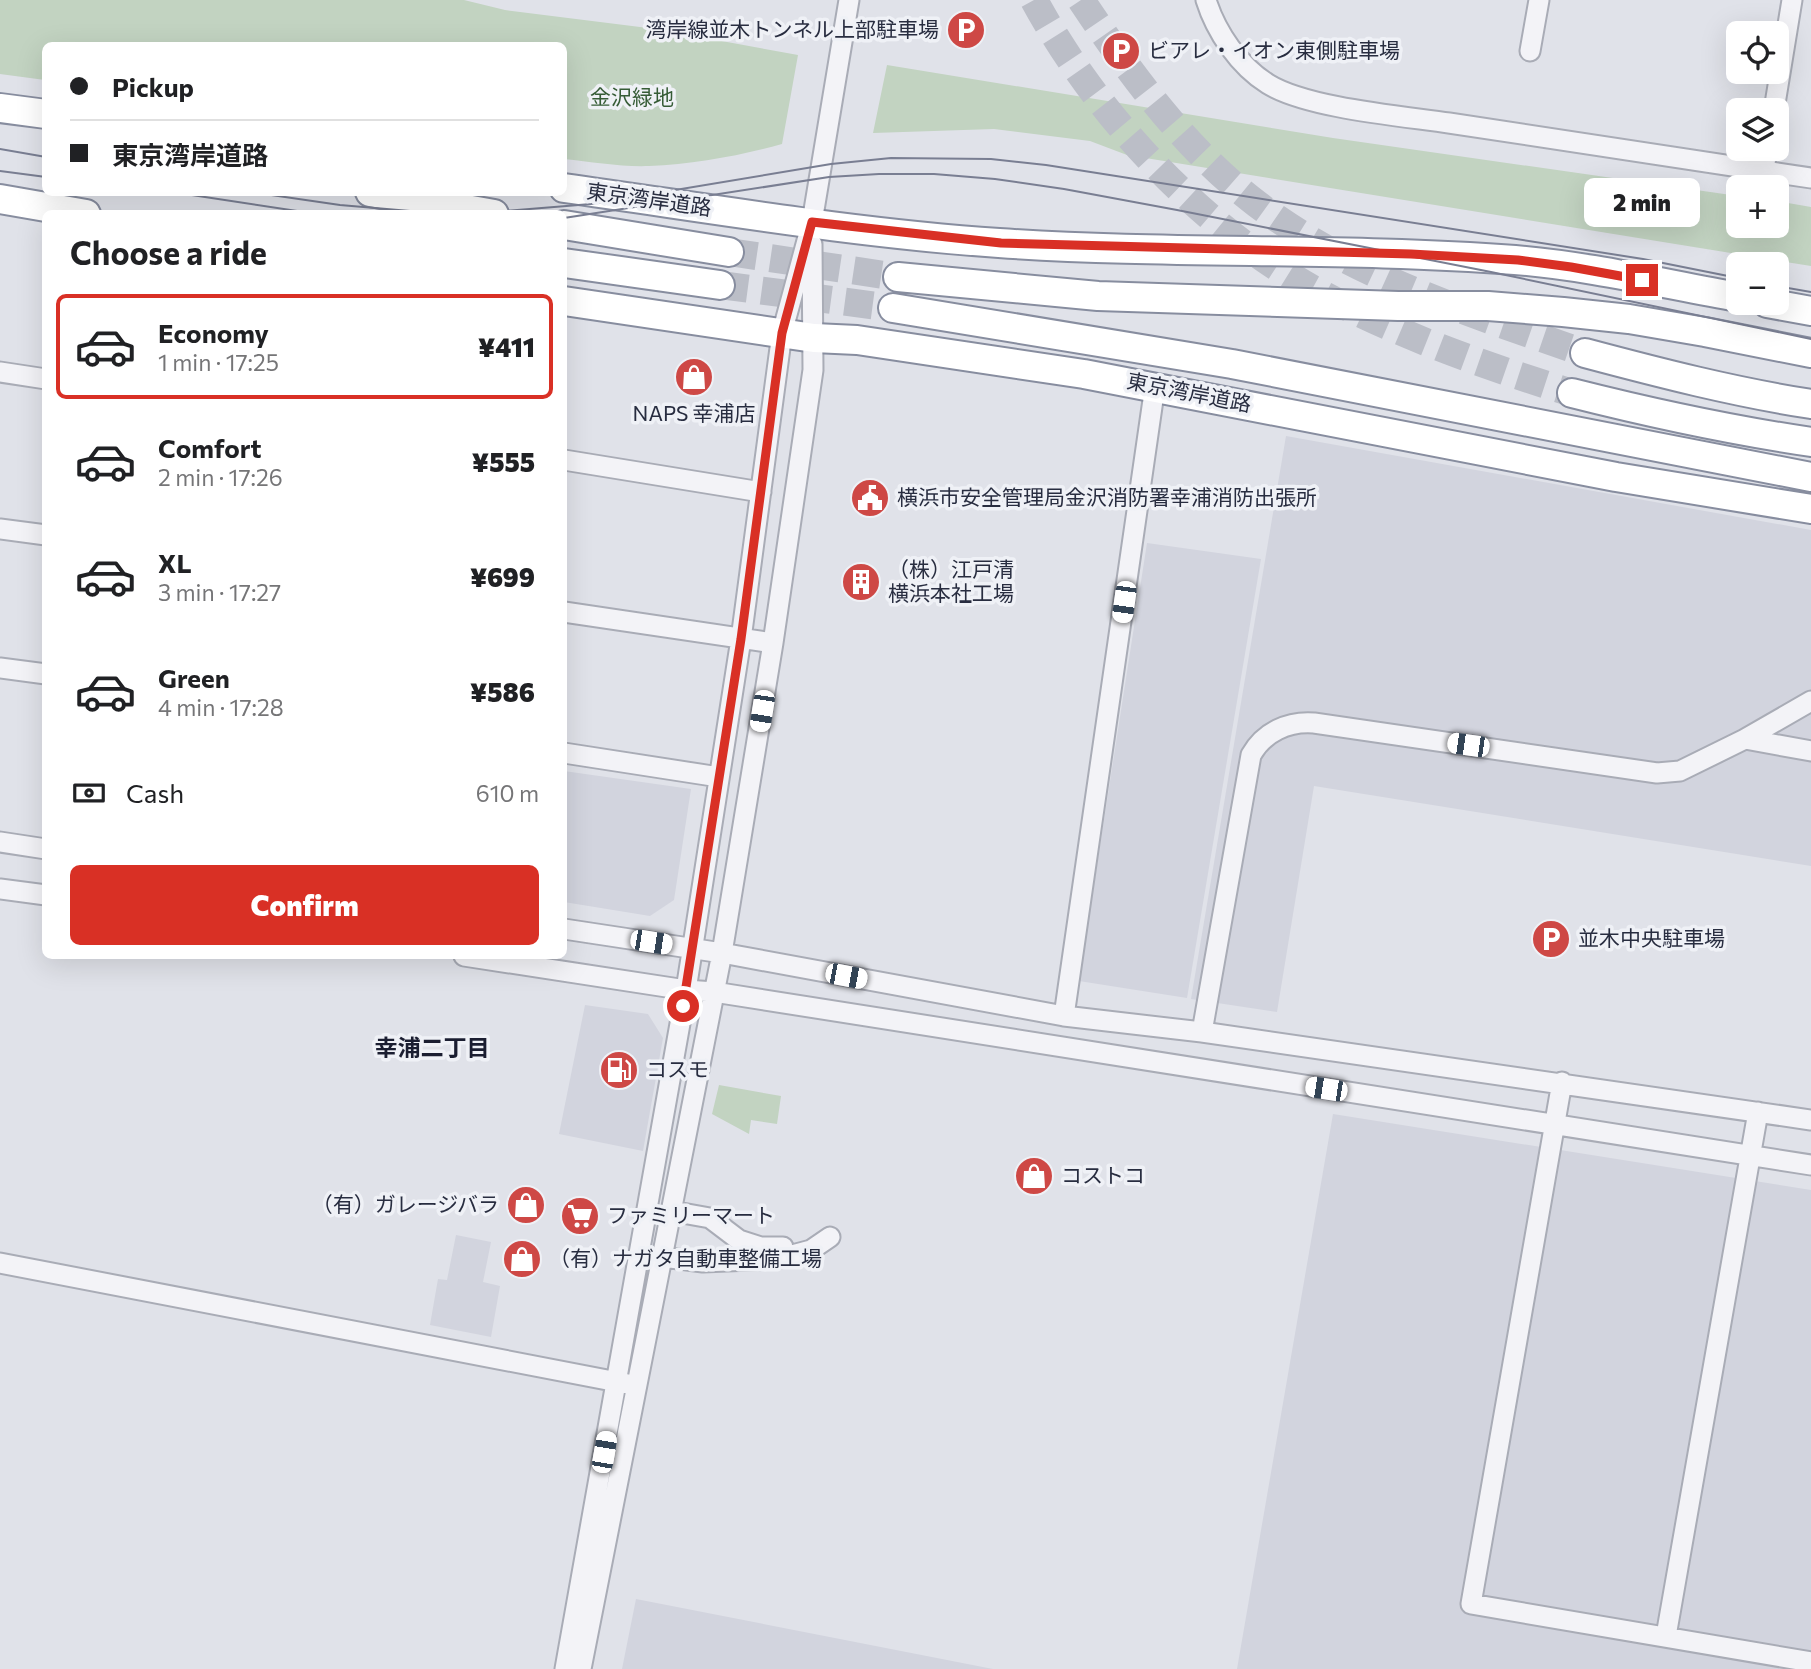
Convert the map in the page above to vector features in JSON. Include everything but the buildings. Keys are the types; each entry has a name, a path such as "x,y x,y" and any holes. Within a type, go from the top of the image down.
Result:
{"highway":[{"path":"5,108 42,115"},
{"name":"東京湾岸道路","path":"567,187 812,222 1001,243 1411,254 1518,260 1726,295"},
{"path":"393,196 471,210"},
{"path":"0,200 61,210"},
{"path":"0,217 42,223"},
{"path":"567,225 729,251"},
{"path":"567,263 720,285"},
{"path":"898,277 1098,296 1525,309 1629,319 1811,353"},
{"name":"東京湾岸道路","path":"567,301 814,338 857,340 1155,386 1616,477 1811,509"},
{"path":"1789,307 1811,311"},
{"path":"893,308 1232,364 1811,477"},
{"path":"1585,353 1703,383 1811,404"},
{"path":"1572,393 1654,414 1811,442"}],"street":[{"path":"581,1669 741,639 782,333 812,222 849,0"},
{"path":"1206,0 1231,49 1248,69 1270,85 1303,98 1430,121 1811,178"},
{"path":"1530,51 1539,0"},
{"path":"1776,98 1792,0"},
{"path":"1764,171 1766,161"},
{"path":"565,1669 627,1384 662,1257 722,953 773,643 813,370 812,222"},
{"path":"0,372 42,378"},
{"path":"1064,1016 1155,386"},
{"path":"567,460 761,492"},
{"path":"0,529 42,535"},
{"path":"567,612 773,643"},
{"path":"0,668 42,673"},
{"path":"1202,1032 1251,755 1261,741 1278,730 1302,722 1314,723 1657,773 1680,771 1745,739 1811,701"},
{"path":"1745,739 1811,751"},
{"path":"567,753 719,777"},
{"path":"0,842 42,848"},
{"path":"0,889 42,894"},
{"path":"567,929 722,953 1064,1016 1202,1032 1562,1082 1811,1120"},
{"path":"484,959 714,992 1811,1165"},
{"path":"1562,1082 1471,1604 1811,1662"},
{"path":"1667,1636 1758,1112"},
{"path":"662,1257 703,1262 777,1259 811,1250 830,1237 811,1238 787,1247 761,1247 739,1240 710,1218 671,1211"},
{"path":"0,1263 627,1384"}],"shaded area":[{"path":"1286,436 1811,530 1811,866 1314,786 1277,1012 1191,999"},
{"path":"1147,543 1261,559 1187,998 1079,981"},
{"path":"567,771 691,789 674,900 650,916 567,902"},
{"path":"585,1005 648,1014 663,1038 643,1151 559,1134"},
{"path":"1333,1114 1811,1190 1811,1669 1237,1669"},
{"path":"456,1235 491,1242 483,1282 500,1286 491,1337 430,1325 438,1279 447,1280"},
{"path":"636,1599 993,1669 622,1669"}],"green space":[{"name":"金沢緑地","path":"0,0 464,0 505,10 656,29 798,55 782,144 733,156 649,166 567,159 567,42 42,42 42,80 0,74"},
{"path":"887,65 1333,138 1726,194 1726,238 1789,238 1789,203 1811,207 1811,266 1789,262 1789,252 1726,252 1127,155 1090,141 994,129 873,133"},
{"path":"719,1085 781,1096 777,1124 751,1120 749,1134 712,1114"}],"tunnel":[{"path":"1034,0 1087,84 1153,163 1228,232 1269,262 1311,288 1374,320 1472,360 1572,393"},
{"path":"1081,0 1119,56 1183,135 1231,183 1294,230 1333,253 1415,291 1585,353"},
{"path":"729,252 898,277"},
{"path":"720,285 893,308"}],"tram line":[{"path":"0,149 42,156"},
{"path":"518,210 591,204 831,164 891,158 991,159 1046,165 1643,259 1726,276"},
{"path":"0,171 42,176"},
{"path":"567,218 829,177 934,174 995,179 1177,210 1811,339"},
{"path":"198,196 291,210"},
{"path":"278,196 398,210"},
{"path":"1789,288 1811,292"}],"place":[{"name":"湾岸線並木トンネル上部駐車場","path":"966,30"},
{"name":"ビアレ・イオン東側駐車場","path":"1121,51"},
{"name":"NAPS 幸浦店","path":"694,377"},
{"name":"横浜市安全管理局金沢消防署幸浦消防出張所","path":"870,498"},
{"name":"（株）江戸清 横浜本社工場","path":"861,582"},
{"name":"並木中央駐車場","path":"1551,939"},
{"name":"コスモ","path":"619,1070"},
{"name":"コストコ","path":"1034,1176"},
{"name":"（有）ガレージバラ","path":"526,1205"},
{"name":"ファミリーマート","path":"580,1216"},
{"name":"（有）ナガタ自動車整備工場","path":"522,1259"}],"district":[{"name":"幸浦二丁目","path":"432,1048"}],"route":[{"path":"683,1006 741,639 782,333 812,222 941,238 1055,246 1411,254 1518,260 1642,280"}]}
